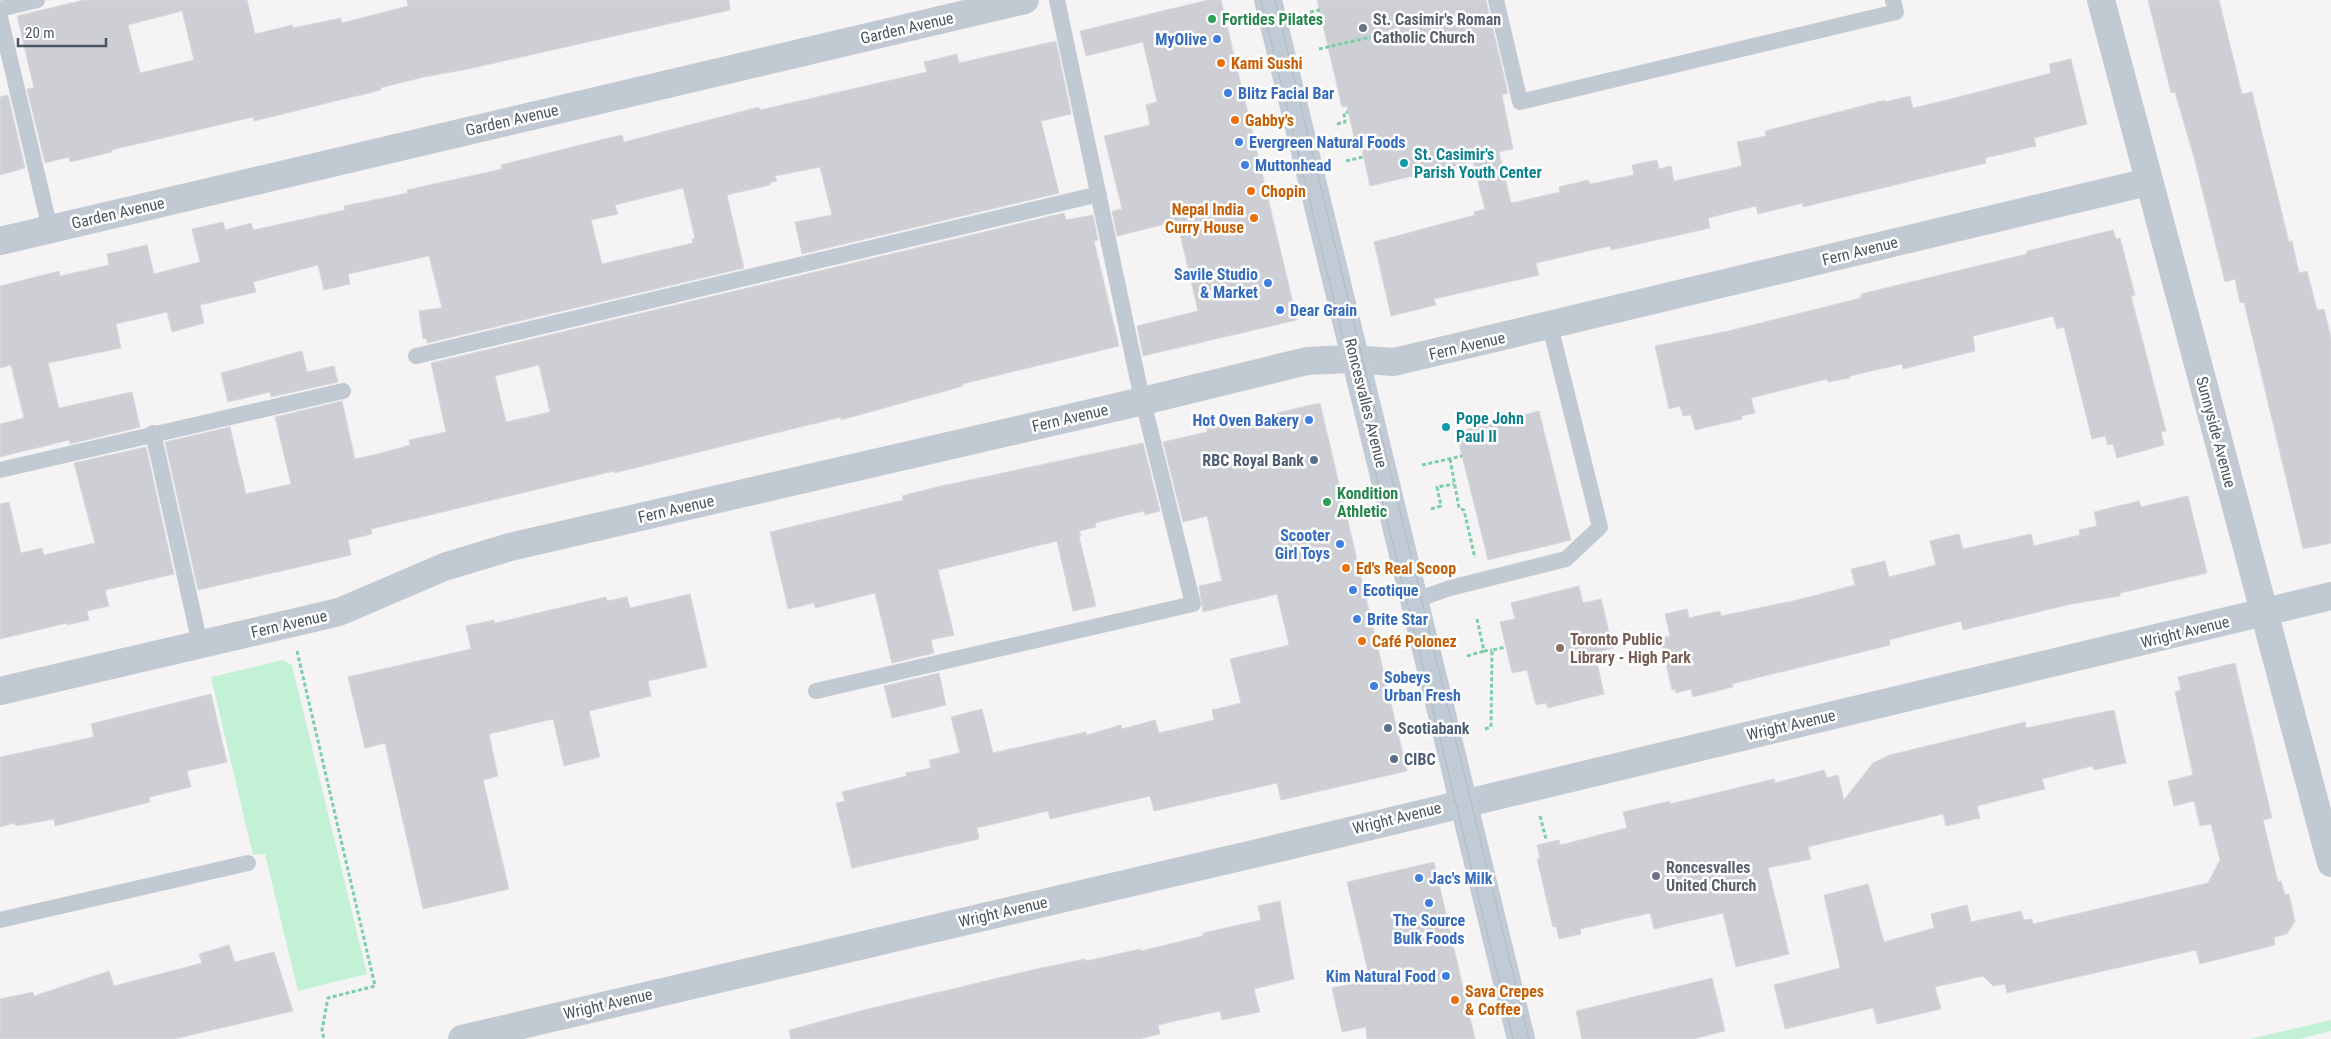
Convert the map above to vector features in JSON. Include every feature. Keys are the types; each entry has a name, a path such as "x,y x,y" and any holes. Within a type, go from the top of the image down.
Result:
{"street":[{"name":"Garden Avenue","path":"0,241 1025,0"},
{"name":"Roncesvalles Avenue","path":"1268,0 1521,1039"},
{"name":"Sunnyside Avenue","path":"2101,0 2331,863"},
{"name":"Fern Avenue","path":"0,692 339,612 444,567 510,547 1144,402 1307,361 1355,360 1394,362 2148,182"},
{"name":"Wright Avenue","path":"462,1039 1283,847 1463,802 2075,659 2331,596"}],"lane":[{"path":"0,9 37,0"},
{"path":"816,691 1193,604 1144,402 1057,0"},
{"path":"1496,0 1520,102 1896,12 1893,0"},
{"path":"0,17 50,229"},
{"path":"416,356 1099,194"},
{"path":"1413,600 1481,580 1566,559 1600,527 1550,326"},
{"path":"0,470 153,433 343,391"},
{"path":"153,433 200,644"},
{"path":"0,920 248,863"}],"path":[{"path":"1310,12 1320,10"},
{"path":"1319,49 1371,37"},
{"path":"1337,124 1346,122 1344,113 1348,112"},
{"path":"1346,161 1363,157"},
{"path":"1422,465 1462,456"},
{"path":"1450,459 1459,508 1464,510 1481,580"},
{"path":"1431,508 1442,506 1437,487 1454,484"},
{"path":"1477,619 1484,651"},
{"path":"294,641 375,986 328,998 322,1030 324,1039"},
{"path":"1467,656 1506,647"},
{"path":"1485,729 1491,727 1492,650"},
{"path":"1539,813 1546,839"}],"green space":[{"path":"283,660 292,665 367,974 298,991 265,854 253,855 211,677"},
{"path":"2331,1020 2331,1031 2299,1039 2250,1039"}],"building":[{"path":"84,0 247,0 255,34 292,25 293,28 341,18 342,23 408,6 407,0 729,0 730,10 468,69 424,77 380,88 381,90 254,121 253,117 111,150 112,152 70,162 69,157 45,163 27,89 34,88 17,16","holes":["182,11 194,60 140,73 128,25"]},
{"path":"1208,0 1221,0 1297,320 1143,356 1137,326 1198,311 1177,221 1117,236 1112,211 1122,209 1104,136 1150,125 1146,105 1157,102 1143,42 1086,56 1080,31"},
{"path":"1317,0 1486,0 1508,93 1502,95 1513,149 1499,152 1511,203 1560,192 1559,187 1588,180 1590,184 1634,175 1632,165 1657,160 1659,169 1671,166 1674,181 1742,166 1737,142 1766,136 1765,131 1885,100 1885,102 1910,96 1913,108 1947,100 2051,73 2049,64 2071,59 2087,124 2034,138 2036,146 1985,158 1986,163 1803,207 1803,203 1758,214 1756,206 1708,218 1710,228 1611,250 1610,246 1536,263 1539,275 1434,299 1436,305 1391,316 1374,242 1475,215 1474,212 1485,209 1473,162 1370,186 1360,141 1355,142 1347,106 1342,107"},
{"path":"2148,0 2219,0 2242,94 2252,92 2289,242 2292,241 2299,273 2307,271 2317,310 2324,309 2331,338 2331,543 2303,549 2244,302 2240,303 2235,279 2225,282 2195,161 2175,92 2171,93"},
{"path":"1056,41 1071,114 1041,121 1059,193 802,254 795,222 832,215 820,167 775,176 777,181 770,183 770,185 727,195 744,268 427,343 426,338 423,339 419,311 442,308 429,256 348,274 350,284 324,290 318,265 253,282 256,292 200,305 204,323 172,332 167,312 116,324 121,348 48,363 59,408 132,392 140,427 70,444 69,440 0,457 0,424 24,418 11,365 0,368 0,286 59,271 60,276 109,265 107,254 147,245 154,274 200,262 192,229 223,222 225,230 251,223 253,230 345,210 344,206 408,193 407,190 502,169 501,165 600,140 622,135 624,142 759,107 760,110 927,72 924,62 957,54 959,63","holes":["683,188 695,238 692,239 693,243 602,264 591,220 618,214 615,205"]},
{"path":"8,95 25,168 0,175 0,97"},
{"path":"1064,213 1066,220 1093,215 1098,240 1094,241 1119,346 962,384 963,386 841,420 841,417 614,473 614,471 371,529 372,534 348,540 351,555 198,590 165,442 230,427 246,494 291,484 275,417 342,401 355,459 410,445 409,440 446,432 431,363","holes":["539,365 550,412 506,422 495,376"]},
{"path":"2113,230 2116,239 2120,238 2135,295 2131,296 2166,431 2161,432 2164,445 2117,458 2113,444 2108,445 2105,436 2092,439 2064,327 2057,329 2053,316 1973,336 1975,351 1903,369 1902,364 1850,376 1850,378 1828,382 1827,379 1751,398 1755,413 1741,416 1742,419 1695,430 1691,415 1683,416 1680,406 1669,409 1655,346 1728,331 1861,298 1861,294 2027,254 2027,251"},
{"path":"302,351 307,372 334,366 338,382 271,397 270,392 228,402 221,373"},
{"path":"1320,403 1407,771 1281,800 1277,783 1154,811 1150,796 1050,819 1048,811 977,828 979,839 852,868 836,803 845,801 842,792 907,776 906,773 931,768 929,760 960,753 951,717 982,709 993,753 1086,732 1087,735 1121,725 1122,729 1155,720 1159,733 1214,720 1212,710 1241,703 1230,659 1289,645 1277,594 1203,612 1199,586 1222,581 1207,516 1183,522 1163,442 1207,432 1207,429"},
{"path":"1539,411 1571,540 1488,560 1456,432"},
{"path":"1143,443 1160,511 1145,515 1144,511 1095,523 1096,527 1079,531 1096,606 1073,611 1057,541 938,570 954,635 931,640 934,653 892,663 875,593 815,608 814,603 788,609 770,532 903,500 902,496 937,487"},
{"path":"146,447 174,574 105,590 109,606 87,611 89,620 67,625 67,623 0,639 0,504 9,502 21,553 42,548 44,555 95,543 74,463"},
{"path":"2188,496 2207,573 2120,593 2120,596 2071,604 1963,630 1961,621 1889,640 1890,645 1732,684 1733,687 1693,697 1691,689 1676,693 1675,689 1672,690 1660,638 1670,636 1665,614 1687,609 1689,618 1720,611 1721,616 1797,600 1855,585 1851,569 1885,561 1889,577 1936,565 1930,541 1959,534 1963,549 2031,534 2034,546 2080,535 2079,530 2097,526 2094,512 2139,501 2141,507"},
{"name":"Toronto Public Library - High Park","path":"1579,586 1583,603 1601,599 1613,648 1595,653 1604,694 1548,708 1546,703 1536,705 1527,670 1512,673 1500,622 1515,619 1511,603"},
{"path":"690,594 707,667 648,681 651,696 589,711 600,757 564,766 553,719 489,734 498,776 483,780 509,889 423,909 385,743 365,748 348,677 471,649 466,626 494,620 495,623 606,597 607,601 627,597 630,608"},
{"path":"2235,663 2272,818 2263,820 2278,882 2281,881 2285,895 2289,894 2295,921 2287,934 2274,937 2275,945 2200,964 2196,950 2007,993 2005,984 1993,986 1983,976 1935,987 1941,1009 1877,1024 1873,1008 1785,1029 1774,985 1840,968 1824,895 1868,884 1884,942 1934,928 1931,914 1967,905 1971,922 2021,911 2024,920 2032,919 2033,924 2208,883 2220,860 2211,824 2200,826 2194,801 2174,806 2168,781 2193,775 2175,692 2181,690 2178,677"},
{"path":"939,673 946,705 892,718 884,686"},
{"path":"211,694 227,762 187,771 191,787 149,797 150,802 55,826 54,819 16,826 15,823 0,827 0,757 94,737 91,724"},
{"path":"2114,710 2126,763 2094,770 2092,766 2042,779 2045,789 1977,806 1980,818 1946,826 1943,814 1808,847 1811,859 1768,868 1789,954 1736,967 1723,913 1654,929 1650,913 1580,929 1581,934 1559,939 1556,926 1553,927 1537,859 1540,858 1537,845 1559,840 1560,845 1627,828 1623,812 1670,801 1670,804 1774,779 1775,783 1824,770 1827,778 1838,775 1844,800 1873,763 1890,755 2025,722 2026,728"},
{"path":"1434,862 1475,1039 1367,1039 1366,1027 1342,1032 1332,988 1370,980 1347,882"},
{"path":"1280,901 1294,979 1254,989 1260,1012 1222,1020 1220,1011 1158,1025 1160,1034 1139,1039 791,1039 789,1030 864,1010 1032,970 1140,949 1141,951 1203,936 1203,933 1261,920 1258,906"},
{"path":"229,945 235,962 274,952 293,1011 174,1039 0,1039 0,999 33,992 34,996 109,971 114,986 202,963 199,954"},
{"path":"1712,978 1725,1031 1693,1039 1582,1039 1576,1011"}],"tram line":[{"path":"1261,0 1513,1039"},
{"path":"1275,0 1529,1039"}],"place":[{"name":"Fortides Pilates","path":"1212,19"},
{"name":"St. Casimir's Roman Catholic Church","path":"1363,28"},
{"name":"MyOlive","path":"1217,39"},
{"name":"Kami Sushi","path":"1221,63"},
{"name":"Blitz Facial Bar","path":"1228,93"},
{"name":"Gabby's","path":"1235,120"},
{"name":"Evergreen Natural Foods","path":"1239,142"},
{"name":"St. Casimir's Parish Youth Center","path":"1404,163"},
{"name":"Muttonhead","path":"1245,165"},
{"name":"Chopin","path":"1251,191"},
{"name":"Nepal India Curry House","path":"1254,218"},
{"name":"Savile Studio & Market","path":"1268,283"},
{"name":"Dear Grain","path":"1280,310"},
{"name":"Hot Oven Bakery","path":"1309,420"},
{"name":"Pope John Paul II","path":"1446,427"},
{"name":"RBC Royal Bank","path":"1314,460"},
{"name":"Kondition Athletic","path":"1327,502"},
{"name":"Scooter Girl Toys","path":"1340,544"},
{"name":"Ed's Real Scoop","path":"1346,568"},
{"name":"Ecotique","path":"1353,590"},
{"name":"Brite Star","path":"1357,619"},
{"name":"Café Polonez","path":"1362,641"},
{"name":"Toronto Public Library - High Park","path":"1560,648"},
{"name":"Sobeys Urban Fresh","path":"1374,686"},
{"name":"Scotiabank","path":"1388,728"},
{"name":"CIBC","path":"1394,759"},
{"name":"Roncesvalles United Church","path":"1656,876"},
{"name":"Jac's Milk","path":"1419,878"},
{"name":"The Source Bulk Foods","path":"1429,903"},
{"name":"Kim Natural Food","path":"1446,976"},
{"name":"Sava Crepes & Coffee","path":"1455,1000"}]}
